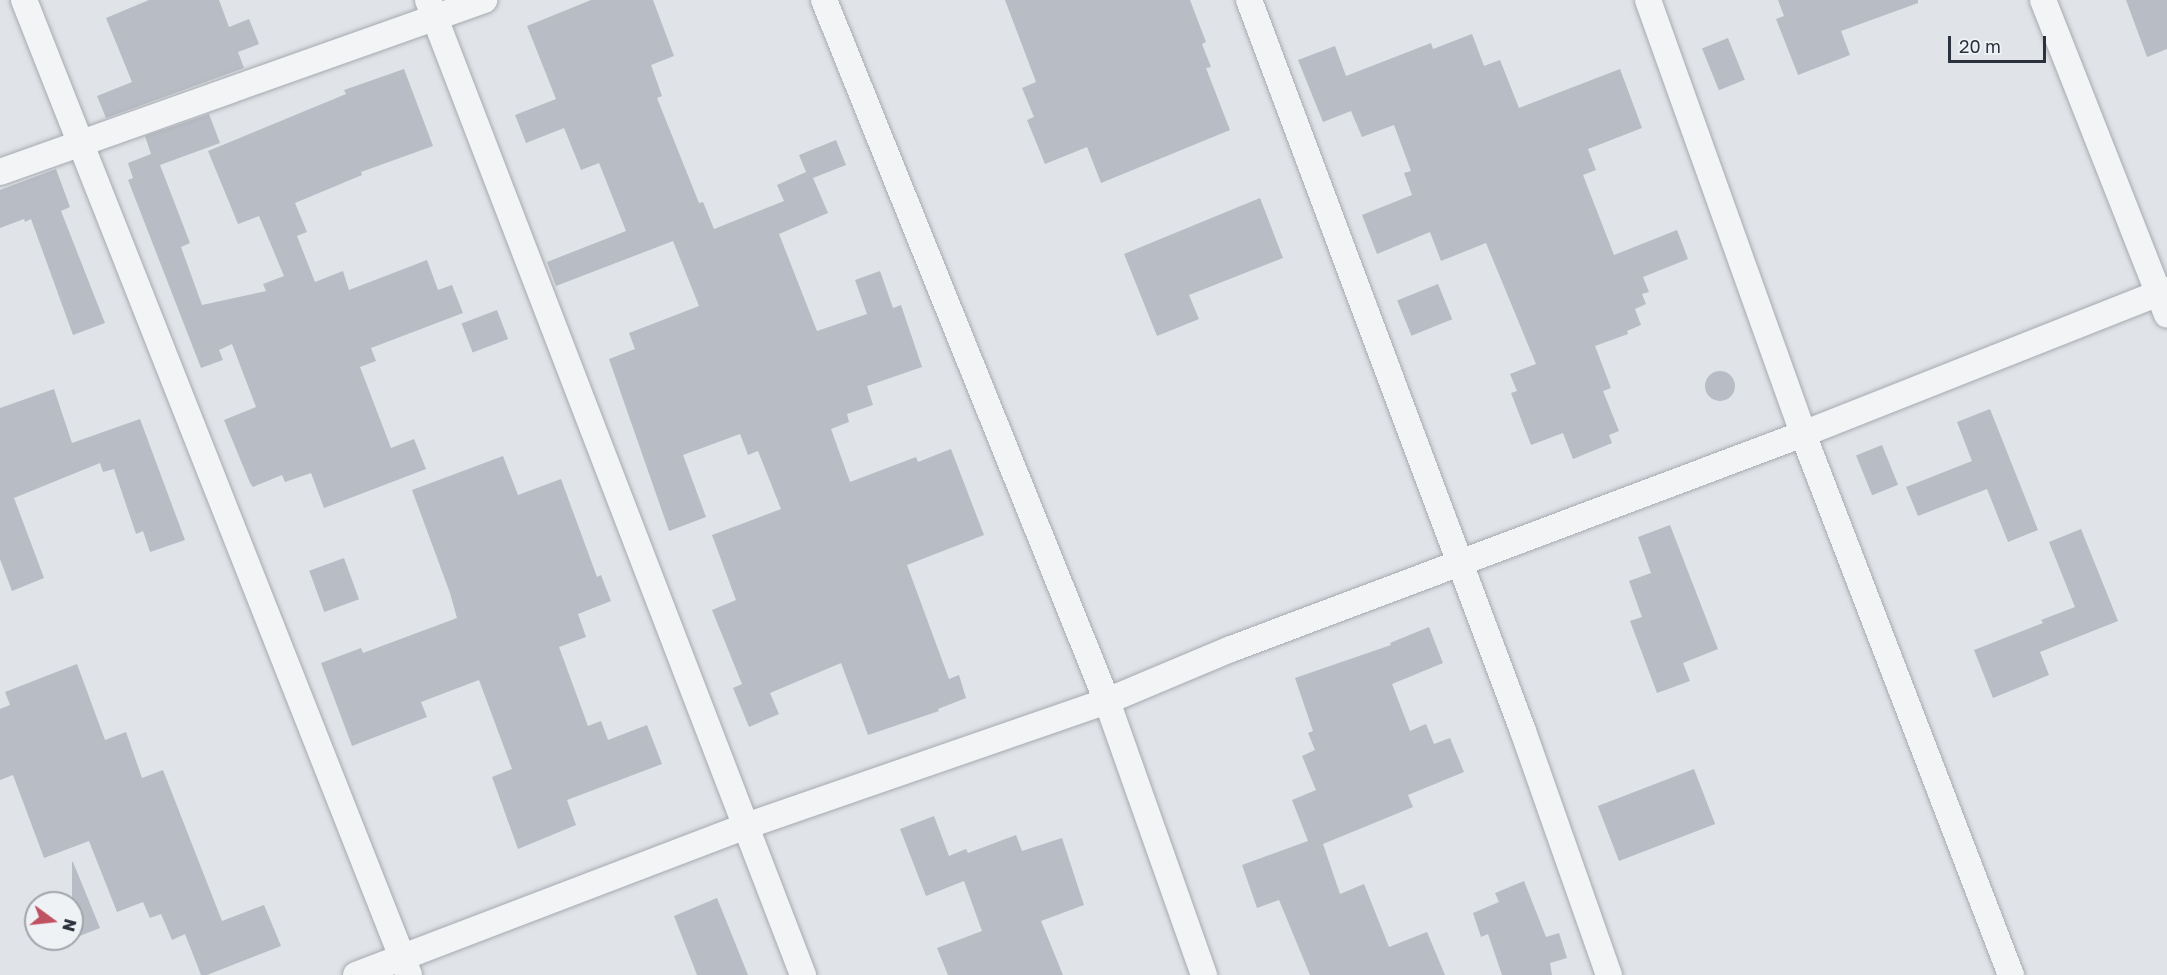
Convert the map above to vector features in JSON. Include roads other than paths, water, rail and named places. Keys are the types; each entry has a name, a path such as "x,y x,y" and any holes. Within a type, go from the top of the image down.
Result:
{"street":[{"path":"24,0 78,143 406,966"},
{"path":"0,172 431,10 484,0"},
{"path":"824,0 1107,701 1204,975"},
{"path":"1249,0 1523,731 1610,975"},
{"path":"1648,0 1803,434 2011,975"},
{"path":"356,975 406,966 746,826 1107,701 1231,649 1458,562 2164,299 2043,0"},
{"path":"431,10 803,975"}]}
